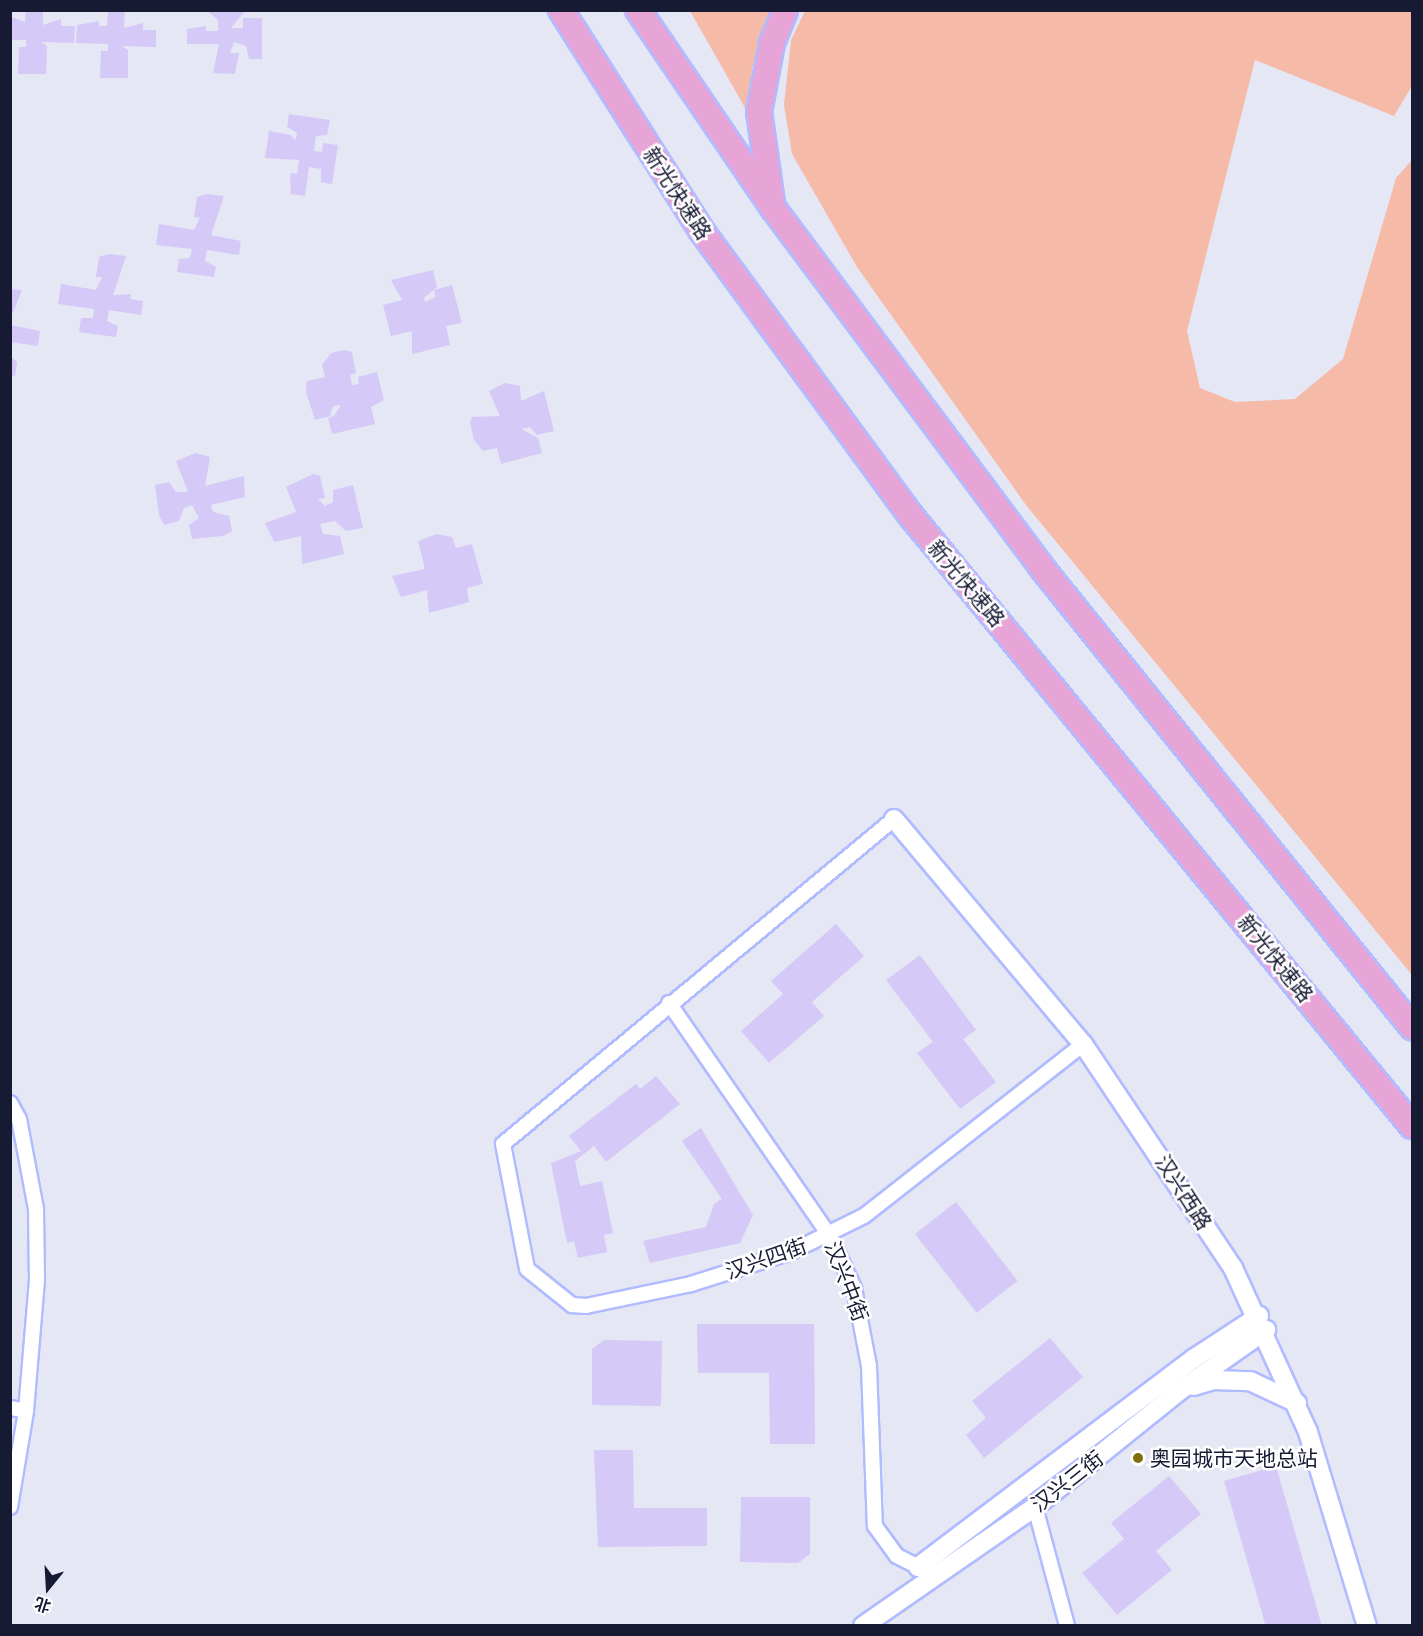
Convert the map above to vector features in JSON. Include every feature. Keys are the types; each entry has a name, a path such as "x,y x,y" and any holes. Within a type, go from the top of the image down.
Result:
{"highway":[{"name":"新光快速路","path":"561,10 701,230 912,517 1413,1126"},
{"path":"638,10 773,208 1042,568 1413,1027"},
{"path":"773,208 759,112 772,43 785,10"}],"street":[{"path":"669,1003 894,819"},
{"name":"汉兴西路","path":"894,819 1083,1044 1233,1268 1263,1323 1297,1403 1367,1626"},
{"name":"汉兴四街","path":"669,1003 503,1144 527,1269 572,1305 691,1284 830,1235 864,1216 1083,1044"},
{"name":"汉兴中街","path":"669,1003 830,1235 866,1325 875,1526 897,1556 937,1576"},
{"path":"10,1103 19,1119 36,1209 37,1280 26,1411 10,1507"},
{"name":"汉兴三街","path":"863,1626 1035,1507 1263,1323"},
{"name":"汉兴三街","path":"918,1567 1030,1485 1184,1366 1263,1323"},
{"path":"1178,1392 1234,1379 1266,1387 1297,1403"},
{"path":"10,1408 26,1411"},
{"path":"1030,1485 1067,1626"}],"shaded area":[{"path":"690,11 771,11 752,69 748,113"},
{"path":"805,11 1412,11 1412,86 1394,116 1255,60 1187,331 1200,388 1235,402 1295,399 1343,359 1396,178 1412,160 1412,975 1026,505 857,267 792,154 784,105 791,40"}],"building":[{"path":"26,10 43,10 43,25 61,19 61,26 75,26 74,43 41,42 47,46 46,74 18,74 19,47 26,47 26,40 10,40 11,17 25,22"},
{"path":"108,10 125,10 124,28 143,23 143,30 156,30 156,47 122,46 128,50 128,78 100,78 101,51 108,51 108,44 76,43 77,25 99,21 99,26 107,26"},
{"path":"206,10 246,10 231,28 243,28 243,18 262,18 262,59 249,59 246,46 234,42 230,53 239,53 235,74 213,73 219,44 187,44 187,29 206,26 206,31 218,31 218,20"},
{"path":"289,114 330,120 327,135 316,136 314,151 322,152 323,143 338,145 332,184 321,182 321,169 309,167 305,196 291,194 290,173 297,174 299,160 265,158 269,131 291,135 295,141 297,133 287,127"},
{"path":"207,194 224,196 211,235 241,241 239,255 207,250 205,261 216,267 214,277 177,272 179,259 190,258 192,249 156,245 159,224 194,230 200,218 194,217 197,197"},
{"path":"109,254 126,256 113,295 131,294 130,299 143,301 141,315 109,310 107,321 118,326 116,337 79,332 81,318 93,318 94,309 58,304 61,284 96,290 102,277 96,277 99,257"},
{"path":"433,270 437,287 424,298 425,302 436,297 434,290 452,285 462,323 446,326 450,345 412,354 412,331 391,336 383,305 402,300 391,280"},
{"path":"10,289 22,290 13,313 10,313"},
{"path":"10,325 40,331 38,346 10,342"},
{"path":"345,350 352,352 356,373 350,375 352,385 359,384 358,377 377,372 384,400 371,407 375,424 332,434 328,418 334,416 341,405 333,406 330,416 315,420 306,392 307,381 325,377 322,365 331,353"},
{"path":"10,356 17,362 15,376 10,375"},
{"path":"505,383 520,386 521,401 544,391 554,431 537,435 530,427 521,429 538,438 542,453 501,464 497,448 483,451 474,440 470,423 472,417 500,416 489,391"},
{"path":"196,453 210,457 205,486 244,476 245,497 211,505 213,512 229,516 232,531 223,536 192,539 189,525 199,518 192,505 184,508 179,521 164,525 159,515 155,485 169,482 176,492 188,492 176,461"},
{"path":"313,474 320,476 325,498 318,499 325,506 333,502 333,490 353,485 363,528 346,531 335,521 320,524 323,534 340,536 344,554 302,564 301,536 274,542 265,523 296,512 286,487"},
{"path":"437,534 452,537 456,548 472,544 483,584 467,588 469,602 429,613 427,590 401,597 392,576 425,569 418,541"},
{"path":"836,924 864,956 812,1002 824,1016 769,1063 741,1031 783,994 771,981"},
{"path":"920,955 976,1030 963,1039 996,1082 960,1109 917,1053 933,1042 886,980"},
{"path":"656,1076 680,1104 606,1162 594,1146 575,1161 580,1186 602,1181 613,1233 604,1235 607,1252 578,1258 574,1241 567,1243 551,1163 581,1151 569,1136 636,1084 640,1089"},
{"path":"701,1128 753,1215 740,1243 650,1263 643,1241 706,1227 714,1204 722,1199 682,1141"},
{"path":"956,1202 1018,1281 977,1313 915,1234"},
{"path":"697,1324 814,1324 815,1444 770,1444 769,1373 698,1373"},
{"path":"1050,1338 1083,1377 984,1458 966,1435 986,1418 972,1401"},
{"path":"604,1340 662,1341 661,1406 592,1405 592,1349"},
{"path":"594,1450 633,1450 634,1508 707,1508 707,1546 598,1547"},
{"path":"1276,1466 1322,1626 1266,1626 1224,1481"},
{"path":"1169,1476 1201,1514 1156,1551 1172,1570 1117,1615 1082,1573 1124,1539 1111,1523"},
{"path":"741,1497 810,1497 810,1554 798,1563 740,1562"}],"place":[{"name":"奥园城市天地总站","path":"1138,1458"}]}
